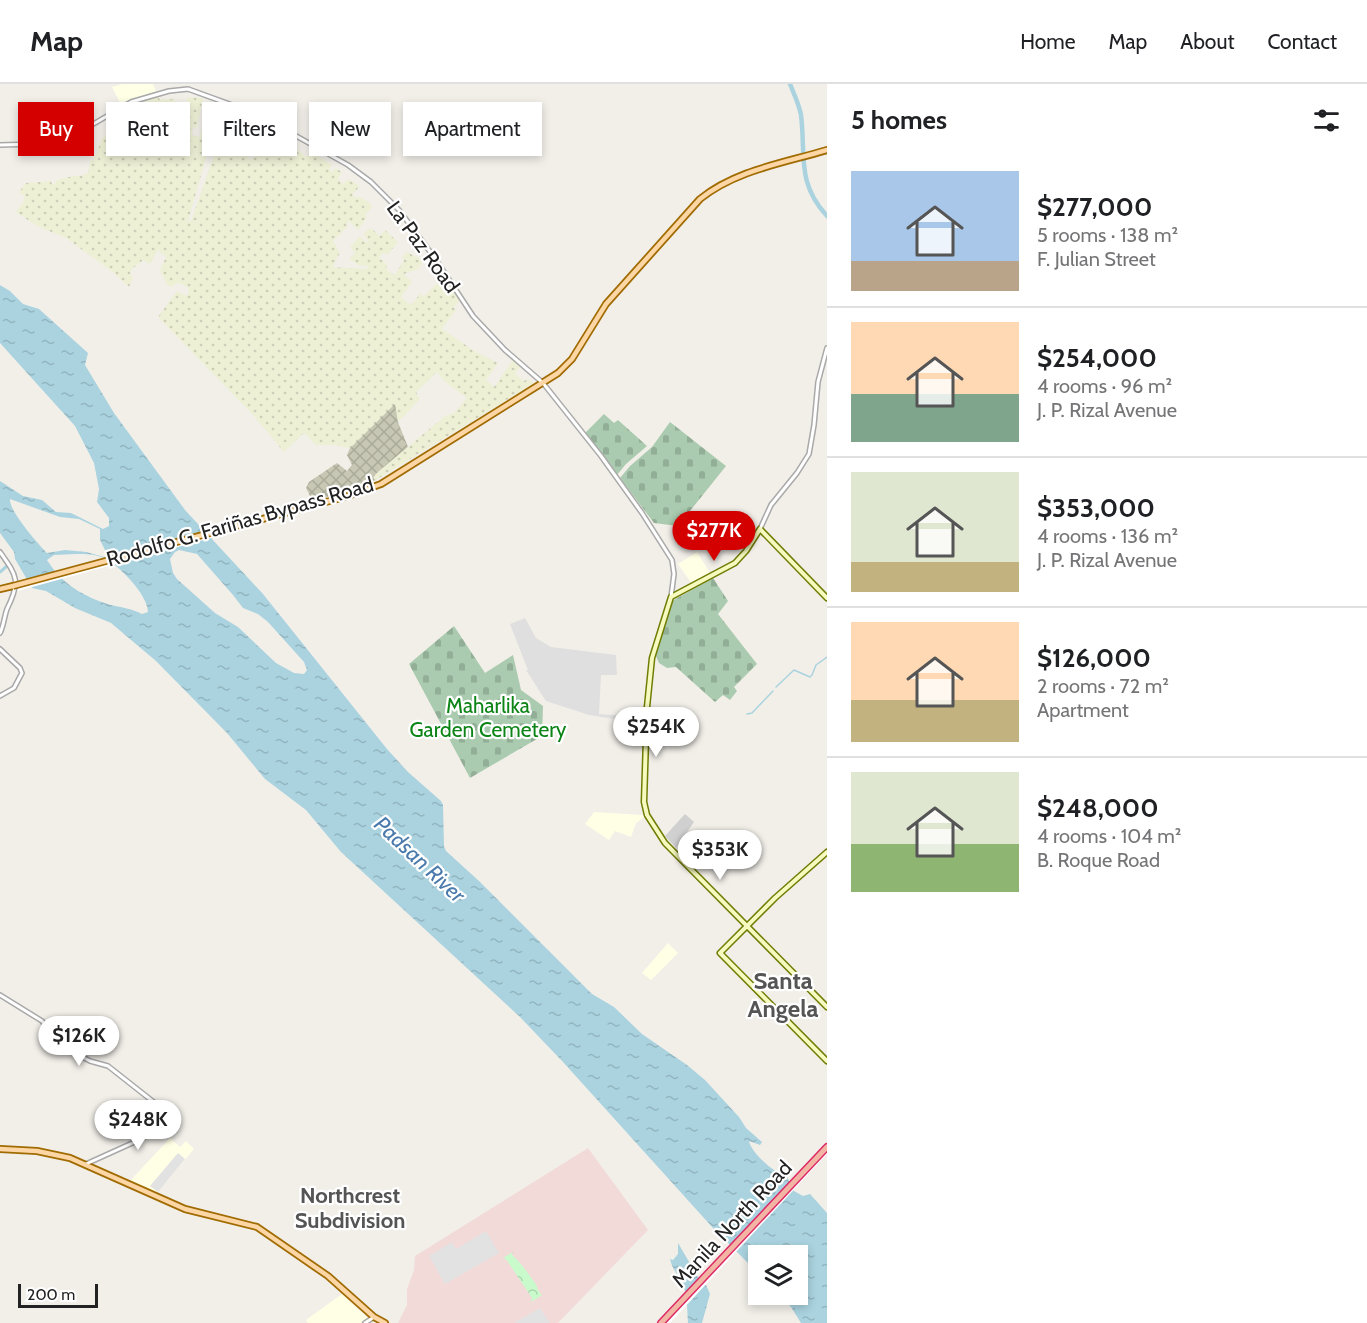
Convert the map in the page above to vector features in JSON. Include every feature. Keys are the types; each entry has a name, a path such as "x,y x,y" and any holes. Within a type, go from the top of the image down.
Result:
{"highway":[{"name":"Manila North Road","path":"661,1323 827,1150"},
{"name":"Manila North Road","path":"666,1323 827,1150"}],"main road":[{"name":"Rodolfo G. Fariñas Bypass Road","path":"0,589 345,497 381,484 567,366 606,304 700,199 712,189 732,178 827,150"},
{"path":"827,598 760,529 746,551 730,566 671,597 652,658 644,806 652,825 665,843 827,1007"},
{"path":"827,852 747,924 720,953 827,1061"},
{"path":"0,1149 37,1151 66,1157 87,1164 185,1209 262,1229 328,1276 374,1317 385,1323"}],"street":[{"name":"La Paz Road","path":"0,145 36,144 59,139 78,133 130,102 177,89 188,89 257,114 348,165 385,195 416,231 473,316 505,350 543,383 616,477 672,560 674,574 671,597"},
{"path":"760,529 771,505 809,454 818,382 827,348"},
{"path":"0,552 13,570 15,580 14,598 8,608 0,633"},
{"path":"0,649 20,668 22,673 14,687 0,696"},
{"path":"0,995 42,1021 63,1047 90,1061 108,1066 174,1118 139,1140 87,1164"},
{"path":"365,1323 374,1317"}],"shaded area":[{"path":"122,84 153,84 156,91 120,102 112,87"},
{"path":"158,96 160,100 174,99 175,102 143,102"},
{"path":"188,97 203,98 197,128 193,127 191,135 200,137 202,129 202,156 206,156 188,221 191,221 214,156 249,156 248,158 251,160 254,156 297,156 297,149 306,157 309,154 309,156 317,156 332,165 329,170 332,172 335,168 342,172 338,179 343,184 348,179 360,186 352,195 357,198 359,196 372,207 365,215 367,217 358,230 349,221 346,225 348,226 333,241 340,253 332,267 367,269 368,266 358,265 349,259 355,253 350,247 360,236 366,242 369,241 363,234 368,229 372,229 380,236 385,230 398,242 388,254 383,253 379,257 387,265 389,272 395,275 406,252 424,260 418,269 404,274 412,282 401,297 411,305 420,294 424,296 444,277 459,301 454,307 456,310 442,329 476,352 498,363 486,380 494,387 513,360 520,367 515,374 524,381 528,379 534,383 376,480 373,478 377,473 445,416 454,413 467,398 444,381 437,372 416,392 420,399 398,422 395,404 350,448 316,445 304,433 284,452 253,415 158,317 177,291 187,296 189,292 188,288 182,284 176,283 172,287 167,285 160,270 166,257 158,250 150,264 143,260 132,269 130,274 133,277 129,287 114,273 66,238 37,226 16,212 25,197 19,192 26,183 51,181 55,184 57,180 88,173 90,162 97,153 101,140 106,134 106,156 190,156 190,102 187,102"},
{"path":"396,404 398,422 408,447 377,473 374,477 376,480 313,502 306,488 309,482 337,463 347,471 352,465 347,455 350,448"},
{"path":"697,552 710,573 692,584 678,564"},
{"path":"525,618 536,638 551,647 616,655 617,675 601,675 599,714 646,717 645,724 589,715 546,701 526,670 528,670 510,624"},
{"path":"594,812 646,816 636,823 631,837 615,831 609,840 585,824"},
{"path":"685,814 694,822 676,848 665,836"},
{"path":"668,943 678,953 651,980 642,973"},
{"path":"170,1138 180,1147 186,1141 194,1149 156,1194 128,1183"},
{"path":"588,1148 648,1230 558,1323 398,1323 407,1305 407,1289 414,1270 415,1256"},
{"path":"178,1153 185,1159 158,1192 150,1186"},
{"path":"486,1231 499,1253 445,1284 429,1256 452,1242 456,1249"},
{"path":"342,1294 368,1318 361,1323 308,1323 306,1320"},
{"path":"540,1308 550,1323 514,1323"}],"green space":[{"path":"604,414 614,423 618,420 647,446 617,475 585,433"},
{"path":"670,422 726,466 678,526 654,523 620,478 652,447"},
{"path":"713,578 728,601 718,614 757,664 734,687 737,691 730,700 723,695 715,702 676,667 667,668 659,663 655,654 672,601"},
{"name":"Maharlika Garden Cemetery","path":"454,626 485,673 513,655 521,690 543,706 542,736 470,778 409,664"},
{"path":"513,1252 512,1255 542,1295 531,1302 532,1298 506,1259 503,1258"}],"water":[{"name":"Padsan River","path":"0,285 23,304 39,309 88,353 85,365 114,413 185,510 263,594 387,749 408,772 441,801 446,851 592,994 614,1007 642,1034 705,1080 739,1117 746,1128 762,1142 760,1145 749,1141 759,1157 787,1177 794,1191 803,1196 810,1194 827,1213 827,1323 801,1323 789,1305 808,1305 808,1245 748,1245 748,1263 713,1228 520,1017 341,852 306,810 265,779 227,733 156,661 111,623 75,608 46,591 32,588 15,559 14,552 0,533 0,481 23,496 42,500 56,512 71,513 103,529 109,526 109,518 97,502 99,489 94,463 75,426 0,343","holes":["10,499 60,517 79,519 100,529 100,540 108,556 65,550 47,553 19,519","179,550 197,554 243,608 258,614 268,622 304,662 307,670 304,674 294,673 276,663 238,627 215,613 177,579 170,559","76,554 101,557 125,574 143,597 148,612 142,614 83,594 67,583 47,560 54,555"]},
{"path":"678,1243 710,1294 702,1323 688,1323 685,1290 670,1259 673,1260 678,1254"}],"pier":[{"path":"321,502 323,507 14,592 12,584"},
{"path":"827,1143 827,1154 670,1323 659,1323"}],"waterway":[{"path":"790,84 801,115 806,180 817,204 827,216"},
{"path":"0,572 7,566"},
{"path":"776,687 794,670 810,677 816,665 827,657"},
{"path":"747,714 752,713 773,691"}],"district":[{"name":"Santa Angela","path":"783,995"},
{"name":"Northcrest Subdivision","path":"350,1208"}]}
